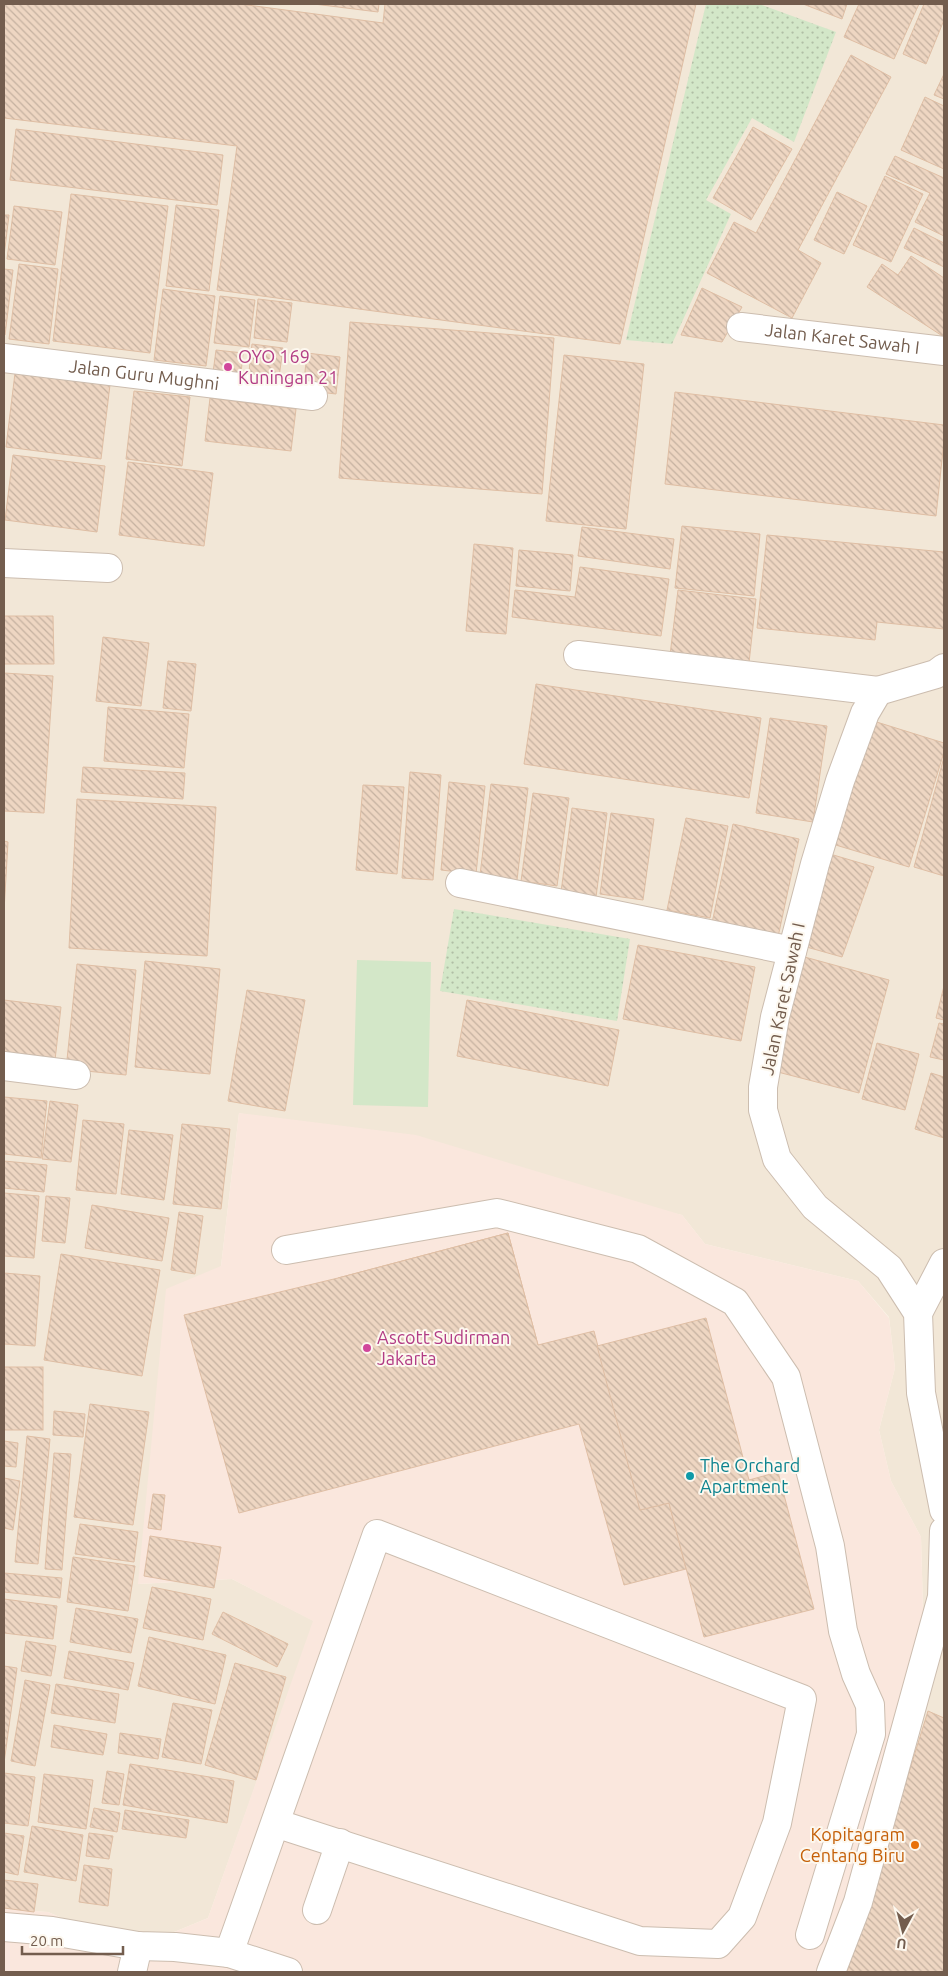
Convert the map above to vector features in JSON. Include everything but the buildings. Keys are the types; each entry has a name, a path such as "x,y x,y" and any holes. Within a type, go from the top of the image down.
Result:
{"street":[{"name":"Jalan Karet Sawah I","path":"741,327 944,351"},
{"name":"Jalan Guru Mughni","path":"4,358 314,396"},
{"path":"4,563 108,568"},
{"path":"578,656 878,691 936,674 944,668"},
{"name":"Jalan Karet Sawah I","path":"878,691 865,713 840,781 814,864 775,1017 763,1087 763,1110 776,1159 815,1208 889,1268 918,1312"},
{"path":"460,883 792,951"},
{"path":"4,1066 76,1075"},
{"path":"286,1250 498,1213 638,1249 735,1302 786,1378 830,1546 843,1631 856,1674 870,1705 870,1734 810,1934"},
{"path":"944,1263 918,1312 922,1393 944,1510"},
{"path":"832,1972 858,1902 942,1597 944,1531"},
{"path":"229,1953 275,1823 378,1534 802,1699 777,1823 742,1916 718,1944 640,1942 275,1823"},
{"path":"317,1910 340,1843"},
{"path":"4,1927 52,1931 138,1946 175,1947 229,1953 288,1972"},
{"path":"132,1972 138,1946"}],"shaded area":[{"path":"4,4 944,4 944,1972 853,1972 925,1681 921,1537 891,1481 879,1430 895,1368 889,1317 858,1281 705,1244 682,1215 239,1113 221,1266 139,1584 232,1579 314,1621 208,1918 167,1935 125,1945 48,1912 4,1909"},
{"path":"239,1113 416,1135 682,1215 705,1244 858,1281 889,1318 895,1368 879,1430 891,1481 921,1537 925,1681 853,1972 4,1972 4,1909 48,1912 125,1945 167,1935 208,1918 313,1621 232,1579 138,1584 166,1289 221,1266"}],"green space":[{"path":"706,4 759,4 836,32 794,142 752,118 706,200 731,214 672,344 626,340"},
{"path":"454,909 630,939 617,1021 440,991"},
{"path":"357,960 431,962 428,1107 353,1105"}],"place":[{"name":"OYO 169 Kuningan 21","path":"228,367"},
{"name":"Ascott Sudirman Jakarta","path":"367,1348"},
{"name":"The Orchard Apartment","path":"690,1476"},
{"name":"Kopitagram Centang Biru","path":"915,1845"}]}
